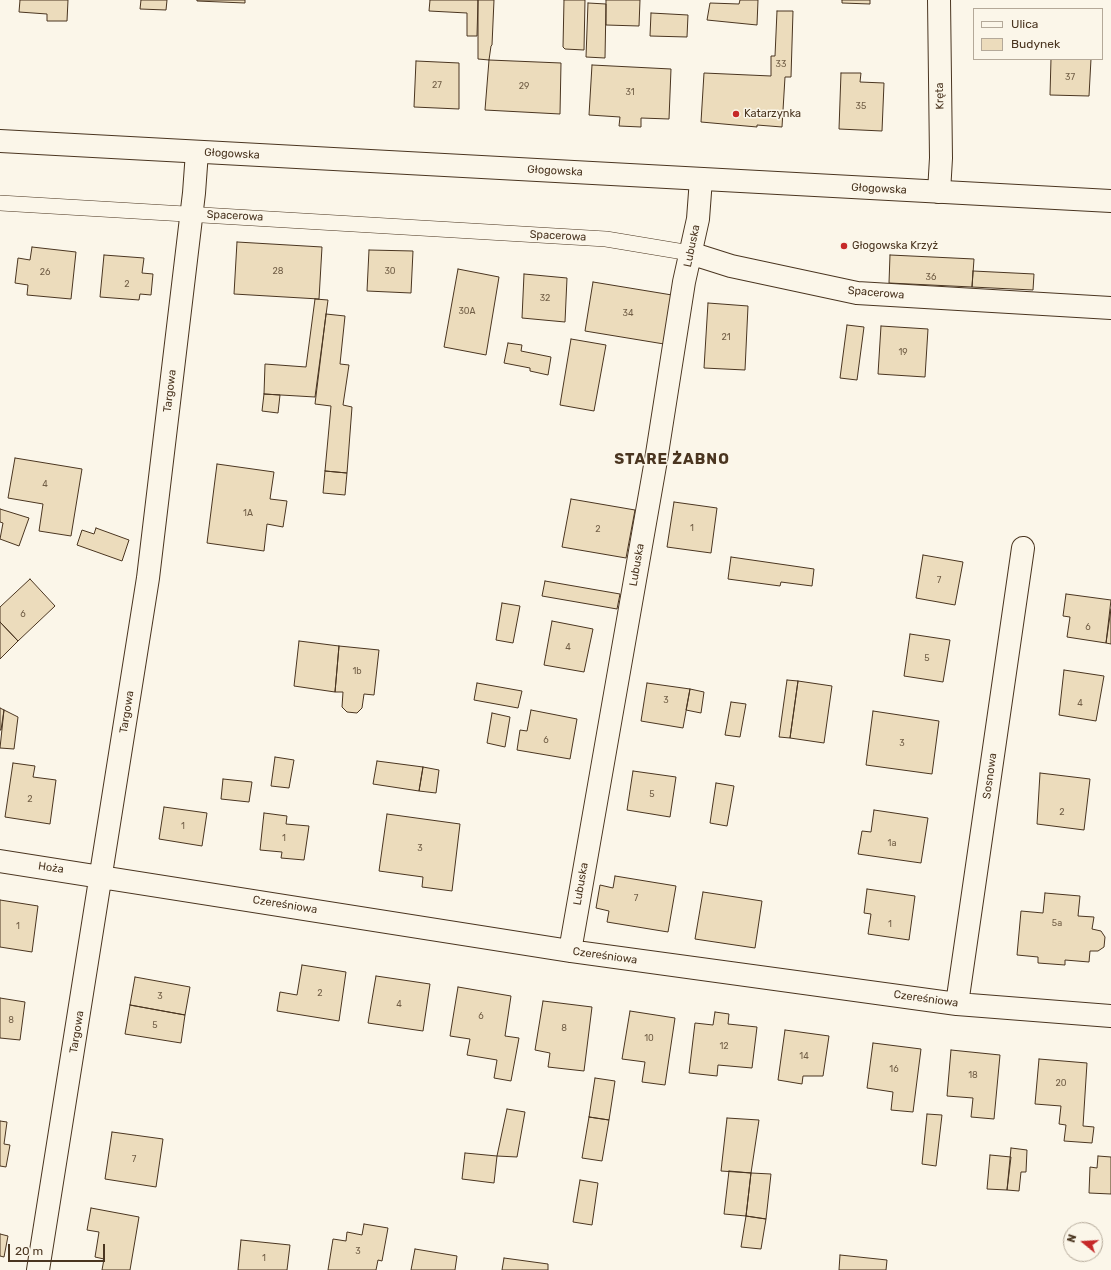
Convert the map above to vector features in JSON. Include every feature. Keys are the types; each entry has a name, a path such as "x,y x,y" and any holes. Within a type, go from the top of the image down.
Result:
{"street":[{"name":"Kręta","path":"939,0 941,158 939,192"},
{"name":"Głogowska","path":"0,141 1111,201"},
{"name":"Targowa","path":"38,1270 102,876 148,578 197,152"},
{"name":"Lubuska","path":"570,951 690,253 698,219 701,179"},
{"name":"Spacerowa","path":"690,253 731,266 857,293 1111,308"},
{"name":"Sosnowa","path":"957,1004 1023,548"},
{"name":"Hoża","path":"0,861 102,876"},
{"name":"Czereśniowa","path":"102,876 570,951 957,1004 1111,1016"}],"lane":[{"name":"Spacerowa","path":"0,203 606,238 690,253"}],"building":[{"path":"20,0 68,0 67,21 47,21 47,14 19,12"},
{"path":"141,0 167,0 166,10 140,9"},
{"path":"245,0 245,3 197,1"},
{"path":"430,0 478,0 477,36 467,36 467,13 429,11"},
{"path":"478,0 494,0 492,45 489,60 478,59"},
{"path":"564,0 585,0 584,50 565,49 563,47"},
{"path":"606,0 640,0 639,26 606,25"},
{"path":"740,0 758,0 757,25 707,20 710,3 739,4"},
{"path":"842,0 870,0 870,4 842,3"},
{"path":"588,3 606,4 605,58 586,57"},
{"path":"777,11 793,11 791,77 785,77 782,127 757,125 757,127 701,122 704,73 771,76 771,56 775,56"},
{"path":"651,13 688,15 687,37 650,36"},
{"path":"489,60 561,63 560,114 485,110"},
{"path":"1051,60 1091,60 1089,96 1050,95"},
{"path":"416,61 459,63 459,109 414,107"},
{"path":"592,65 671,69 669,119 641,118 641,127 619,126 620,117 589,115"},
{"path":"841,73 861,73 860,82 884,83 882,131 839,129"},
{"path":"237,242 322,247 319,299 234,294"},
{"path":"32,247 76,252 71,299 27,295 28,285 15,283 18,258 30,260"},
{"path":"369,250 413,251 411,293 367,291"},
{"path":"104,255 144,258 142,273 153,274 151,295 140,294 139,300 100,297"},
{"path":"890,255 974,259 972,287 889,283"},
{"path":"458,269 499,277 486,355 444,347"},
{"path":"973,271 1034,274 1033,290 972,287"},
{"path":"524,274 567,278 565,322 522,318"},
{"path":"593,282 672,295 664,344 585,331"},
{"path":"315,299 328,300 315,397 264,394 265,364 306,367"},
{"path":"708,303 748,306 745,370 704,368"},
{"path":"326,314 345,316 340,364 349,365 343,405 352,407 347,473 325,471 331,406 315,404"},
{"path":"847,325 864,327 857,380 840,378"},
{"path":"881,326 928,329 925,377 878,374"},
{"path":"571,339 606,345 594,411 560,405"},
{"path":"508,343 522,345 521,351 551,357 548,375 530,371 530,368 504,363"},
{"path":"264,394 280,395 278,413 262,411"},
{"path":"15,458 82,469 71,536 39,531 43,504 8,498"},
{"path":"217,464 274,472 270,499 287,501 283,527 267,524 264,551 207,543"},
{"path":"325,471 347,473 345,495 323,493"},
{"path":"571,499 635,510 626,558 562,547"},
{"path":"674,502 717,508 711,553 667,547"},
{"path":"0,509 29,518 19,546 0,539 3,523 0,522"},
{"path":"96,528 129,540 122,561 77,545 82,530 94,534"},
{"path":"923,555 963,562 955,605 916,598"},
{"path":"731,557 814,569 812,586 781,582 780,586 728,579"},
{"path":"30,579 55,606 18,641 0,622 0,607"},
{"path":"545,581 620,594 617,609 542,596"},
{"path":"1066,594 1111,600 1106,643 1067,637 1070,617 1063,616"},
{"path":"502,603 520,606 513,643 496,640"},
{"path":"1111,609 1111,644 1106,643"},
{"path":"552,621 593,629 584,672 544,665"},
{"path":"0,622 18,641 0,659"},
{"path":"910,634 950,640 943,682 904,676"},
{"path":"299,641 339,646 335,692 294,686"},
{"path":"339,646 379,650 374,695 364,694 362,708 357,713 347,712 342,707 343,692 335,692"},
{"path":"1064,670 1104,676 1096,721 1059,715"},
{"path":"787,680 798,681 790,738 779,737"},
{"path":"798,681 832,686 824,743 790,738"},
{"path":"477,683 522,691 518,708 474,700"},
{"path":"647,683 690,689 683,728 641,721"},
{"path":"690,689 704,692 701,713 686,710"},
{"path":"731,702 746,704 740,737 725,735"},
{"path":"0,708 4,710 1,730 0,730"},
{"path":"4,710 18,717 14,749 0,748"},
{"path":"531,710 577,719 570,759 517,750 520,730 527,731"},
{"path":"873,711 939,721 932,774 866,765"},
{"path":"492,713 510,717 505,747 487,743"},
{"path":"275,757 294,760 289,788 271,786"},
{"path":"377,761 423,767 419,791 373,784"},
{"path":"13,763 35,766 33,777 56,780 50,824 5,817"},
{"path":"423,767 439,770 436,793 419,791"},
{"path":"633,771 676,777 670,817 627,810"},
{"path":"1040,773 1090,779 1084,830 1037,824"},
{"path":"223,779 252,782 249,802 221,799"},
{"path":"716,783 734,786 727,826 710,823"},
{"path":"164,807 207,813 202,846 159,839"},
{"path":"874,810 928,818 921,863 858,854 862,831 871,832"},
{"path":"264,813 287,816 286,824 309,826 304,860 281,858 282,852 260,850"},
{"path":"387,814 460,824 452,891 422,887 423,877 379,871"},
{"path":"615,876 676,886 668,932 607,922 609,911 596,908 600,885 613,888"},
{"path":"867,889 915,896 909,940 868,934 871,914 864,913"},
{"path":"703,892 762,901 755,948 695,939"},
{"path":"1045,893 1080,896 1078,916 1094,917 1092,929 1101,931 1105,937 1104,947 1098,951 1090,951 1089,962 1065,960 1065,965 1038,963 1038,957 1017,955 1021,911 1043,913"},
{"path":"0,900 38,906 32,952 0,947"},
{"path":"302,965 346,972 339,1021 277,1011 280,992 297,995"},
{"path":"376,976 430,984 423,1031 368,1023"},
{"path":"135,977 190,987 185,1015 130,1005"},
{"path":"458,987 511,996 505,1036 519,1038 511,1081 494,1078 497,1060 467,1055 470,1039 450,1036"},
{"path":"0,998 25,1002 20,1040 0,1038"},
{"path":"543,1001 592,1007 584,1071 548,1067 550,1053 535,1050"},
{"path":"130,1005 185,1015 181,1043 125,1034"},
{"path":"630,1011 675,1018 665,1085 642,1082 645,1062 622,1059"},
{"path":"715,1012 729,1014 728,1024 757,1027 752,1068 718,1065 717,1076 689,1073 695,1023 713,1025"},
{"path":"785,1030 829,1036 823,1076 803,1076 802,1084 778,1080"},
{"path":"873,1043 921,1049 913,1112 891,1110 893,1092 867,1088"},
{"path":"951,1050 1000,1055 994,1119 971,1117 973,1098 947,1096"},
{"path":"1039,1059 1087,1063 1083,1126 1094,1127 1092,1143 1064,1141 1066,1125 1059,1124 1061,1106 1035,1104"},
{"path":"595,1078 615,1081 609,1120 589,1117"},
{"path":"507,1109 525,1112 517,1157 497,1156"},
{"path":"927,1114 942,1115 936,1166 922,1164"},
{"path":"589,1117 609,1120 602,1161 582,1158"},
{"path":"727,1118 759,1120 751,1173 721,1171"},
{"path":"0,1121 7,1122 4,1144 10,1145 6,1167 0,1166"},
{"path":"112,1132 163,1139 156,1187 105,1179"},
{"path":"1011,1148 1027,1150 1026,1172 1021,1172 1019,1191 1007,1190"},
{"path":"465,1153 497,1156 494,1183 462,1179"},
{"path":"990,1155 1011,1157 1007,1190 987,1189"},
{"path":"1098,1156 1111,1157 1111,1194 1089,1193 1090,1167 1097,1168"},
{"path":"729,1171 751,1173 746,1216 724,1214"},
{"path":"751,1173 771,1174 766,1219 746,1216"},
{"path":"580,1180 598,1183 592,1225 573,1222"},
{"path":"91,1208 139,1217 130,1270 102,1270 104,1259 95,1257 99,1232 87,1230"},
{"path":"746,1216 766,1219 761,1249 741,1247"},
{"path":"364,1224 388,1228 382,1261 378,1260 376,1270 328,1270 333,1239 346,1241 347,1232 362,1235"},
{"path":"0,1234 8,1236 4,1257 0,1256"},
{"path":"241,1240 290,1245 287,1270 238,1270"},
{"path":"415,1249 457,1256 455,1270 411,1270"},
{"path":"840,1255 887,1260 886,1270 839,1270"},
{"path":"504,1258 548,1264 548,1270 502,1270"}],"place":[{"name":"Katarzynka","path":"736,114"},
{"name":"Głogowska Krzyż","path":"844,246"}],"district":[{"name":"STARE ŻABNO","path":"672,460"}]}
